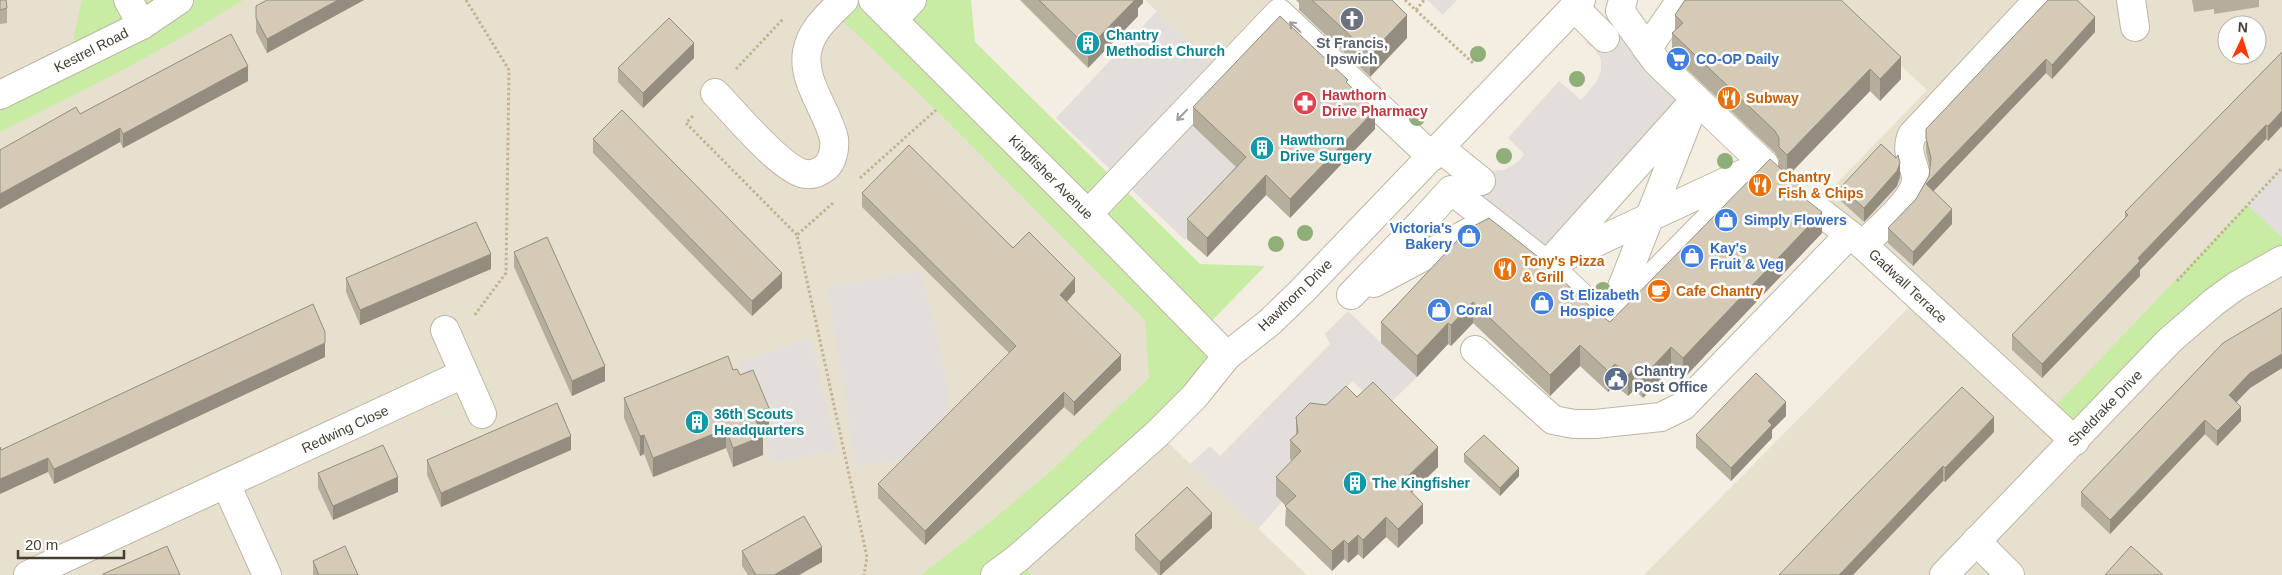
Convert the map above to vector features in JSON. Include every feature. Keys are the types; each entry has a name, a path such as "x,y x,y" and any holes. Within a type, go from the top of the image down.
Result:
{"street":[{"path":"128,0 142,25"},
{"name":"Kestrel Road","path":"0,95 142,25 179,0"},
{"path":"714,93 784,164 803,174 812,174 826,167 833,156 834,138 810,78 807,54 813,33 844,0"},
{"name":"Kingfisher Avenue","path":"872,0 1088,214 1227,356"},
{"path":"893,20 912,0"},
{"path":"1623,0 1620,11 1656,62 1764,164"},
{"path":"1647,49 1681,0"},
{"name":"Gadwall Terrace","path":"2038,0 1912,135 1909,155 1916,178 1913,192 1856,240 2074,440"},
{"path":"2131,0 2135,27"},
{"path":"1578,4 1605,38"},
{"name":"Hawthorn Drive","path":"995,575 1025,567 1194,397 1227,356 1270,322 1296,297 1578,4"},
{"path":"1088,214 1279,12 1436,153 1481,181"},
{"path":"1608,323 1696,99"},
{"path":"1547,265 1696,99"},
{"path":"1547,265 1764,164"},
{"path":"1608,323 1764,164"},
{"path":"1490,221 1351,295 1450,190 1547,265 1608,323"},
{"path":"1474,350 1553,420 1574,424 1595,424 1661,417 1683,406 1856,240 1814,207"},
{"name":"Sheldrake Drive","path":"1944,575 2170,341 2208,306 2236,286 2282,260"},
{"path":"444,330 482,414"},
{"name":"Redwing Close","path":"28,575 463,374"},
{"path":"226,484 267,575"},
{"path":"1976,541 2010,575"}],"path":[{"path":"466,0 509,70 506,273 473,317"},
{"path":"1405,0 1498,88"},
{"path":"1416,10 1424,0"},
{"path":"855,183 936,110"},
{"path":"2177,280 2282,168"},
{"path":"833,202 797,235 867,557 864,575"}],"shaded area":[{"path":"0,0 912,0 1227,356 1158,433 1307,575 0,575"},
{"path":"1145,0 1275,0 1212,64"},
{"path":"1427,0 1457,0 1443,15"},
{"path":"1830,0 2282,0 2282,575 1644,575 1919,297 1814,207 1927,90"},
{"path":"1157,11 1231,81 1191,124 1246,176 1185,240 1056,118"},
{"path":"1610,19 1679,101 1547,247 1473,190 1489,171 1504,170 1518,162 1524,154 1508,138 1559,81 1581,100 1597,81 1601,71 1601,59 1594,48 1586,43"},
{"path":"2282,168 2282,237 2247,205"},
{"path":"921,271 940,346 949,394 948,422 911,457 856,468 827,286"},
{"path":"1348,311 1417,377 1382,411 1353,381 1296,436 1301,470 1276,496 1282,502 1258,529 1190,464 1210,446 1220,456 1330,344 1325,334"},
{"path":"811,337 837,451 771,462 765,435 774,428 755,386 747,388 739,362"}],"green space":[{"path":"82,0 243,0 154,53 0,132 0,95 76,58 74,35"},
{"path":"821,0 971,0 975,42 1200,264 1265,266 1202,331 1227,356 1018,558 1032,575 921,575 996,517 1051,471 1149,378 1145,320 936,110"},
{"path":"2247,205 2282,237 2282,260 2075,441 2047,415"}],"building":[{"path":"0,0 6,0 7,8 0,10"},
{"path":"267,0 338,0 267,39 256,18 256,6"},
{"path":"1039,0 1135,0 1088,48"},
{"path":"1312,0 1392,0 1407,15 1370,54"},
{"path":"1685,0 1841,0 1901,57 1880,79 1870,69 1787,155 1779,147 1779,138 1775,131 1672,33 1683,23 1675,15"},
{"path":"2048,0 2077,0 2095,17 2052,65 2046,59 1926,184 1952,209 1913,252 1888,228 1916,199 1929,176 1931,158 1926,138 1926,129"},
{"path":"1280,16 1348,80 1346,82 1375,110 1290,199 1266,175 1207,238 1187,219 1246,157 1193,107"},
{"path":"669,18 694,43 643,93 618,68"},
{"path":"231,34 248,66 123,134 120,128 0,194 0,150 76,107 80,114"},
{"path":"2282,52 2282,111 2268,126 2266,125 2138,258 2140,261 2042,364 2012,335 2128,215 2125,212"},
{"path":"622,110 782,273 752,301 593,139"},
{"path":"1881,144 1896,158 1898,155 1900,163 1897,171 1864,208 1841,187"},
{"path":"909,145 1013,248 1029,232 1075,278 1060,295 1121,355 1074,402 1064,392 925,531 878,484 1016,346 862,193"},
{"path":"1770,159 1799,185 1800,192 1804,198 1822,212 1683,358 1671,347 1643,377 1634,368 1628,375 1615,364 1608,371 1580,345 1550,375 1473,302 1451,325 1448,323 1417,356 1381,322 1468,229 1489,218 1537,256 1597,313 1610,322"},
{"path":"476,222 491,254 360,310 346,278"},
{"path":"547,237 605,366 572,381 514,252"},
{"path":"313,304 325,332 325,343 54,469 48,458 0,479 0,447 1,450"},
{"path":"2282,308 2282,354 2250,373 2229,395 2241,407 2217,431 2205,420 2110,520 2081,492 2223,343"},
{"name":"36th Scouts Headquarters","path":"728,356 733,370 737,369 740,375 753,370 769,408 753,414 763,436 733,448 726,429 653,458 644,435 640,436 624,398"},
{"path":"1756,373 1786,402 1768,421 1772,425 1731,468 1696,435"},
{"name":"The Kingfisher","path":"1373,382 1438,447 1402,482 1423,504 1398,529 1386,517 1363,540 1358,535 1348,544 1344,540 1332,551 1285,506 1296,496 1276,477 1301,451 1290,440 1298,433 1296,417 1310,403 1326,405 1346,386 1357,397"},
{"path":"1962,387 1994,417 1945,468 1943,466 1839,575 1779,575 1845,506"},
{"path":"557,403 571,436 441,493 427,460"},
{"path":"1484,435 1519,468 1500,488 1464,454"},
{"path":"383,445 398,477 333,506 318,473"},
{"path":"1187,487 1212,513 1160,562 1135,535"},
{"path":"804,516 822,547 774,575 756,575 742,551"},
{"path":"167,546 180,575 103,575 103,574"},
{"path":"345,546 358,575 319,575 313,561"},
{"path":"2131,546 2163,575 2105,575"}],"place":[{"name":"St Francis, Ipswich","path":"1352,19"},
{"name":"Chantry Methodist Church","path":"1088,43"},
{"name":"CO-OP Daily","path":"1678,59"},
{"name":"Subway","path":"1729,98"},
{"name":"Hawthorn Drive Pharmacy","path":"1305,103"},
{"name":"Hawthorn Drive Surgery","path":"1262,148"},
{"name":"Chantry Fish & Chips","path":"1760,185"},
{"name":"Simply Flowers","path":"1726,220"},
{"name":"Victoria's Bakery","path":"1469,236"},
{"name":"Kay's Fruit & Veg","path":"1692,256"},
{"name":"Tony's Pizza & Grill","path":"1505,269"},
{"name":"Cafe Chantry","path":"1659,291"},
{"name":"St Elizabeth Hospice","path":"1542,303"},
{"name":"Coral","path":"1439,310"},
{"name":"Chantry Post Office","path":"1616,379"},
{"name":"36th Scouts Headquarters","path":"697,422"},
{"name":"The Kingfisher","path":"1355,483"}]}
